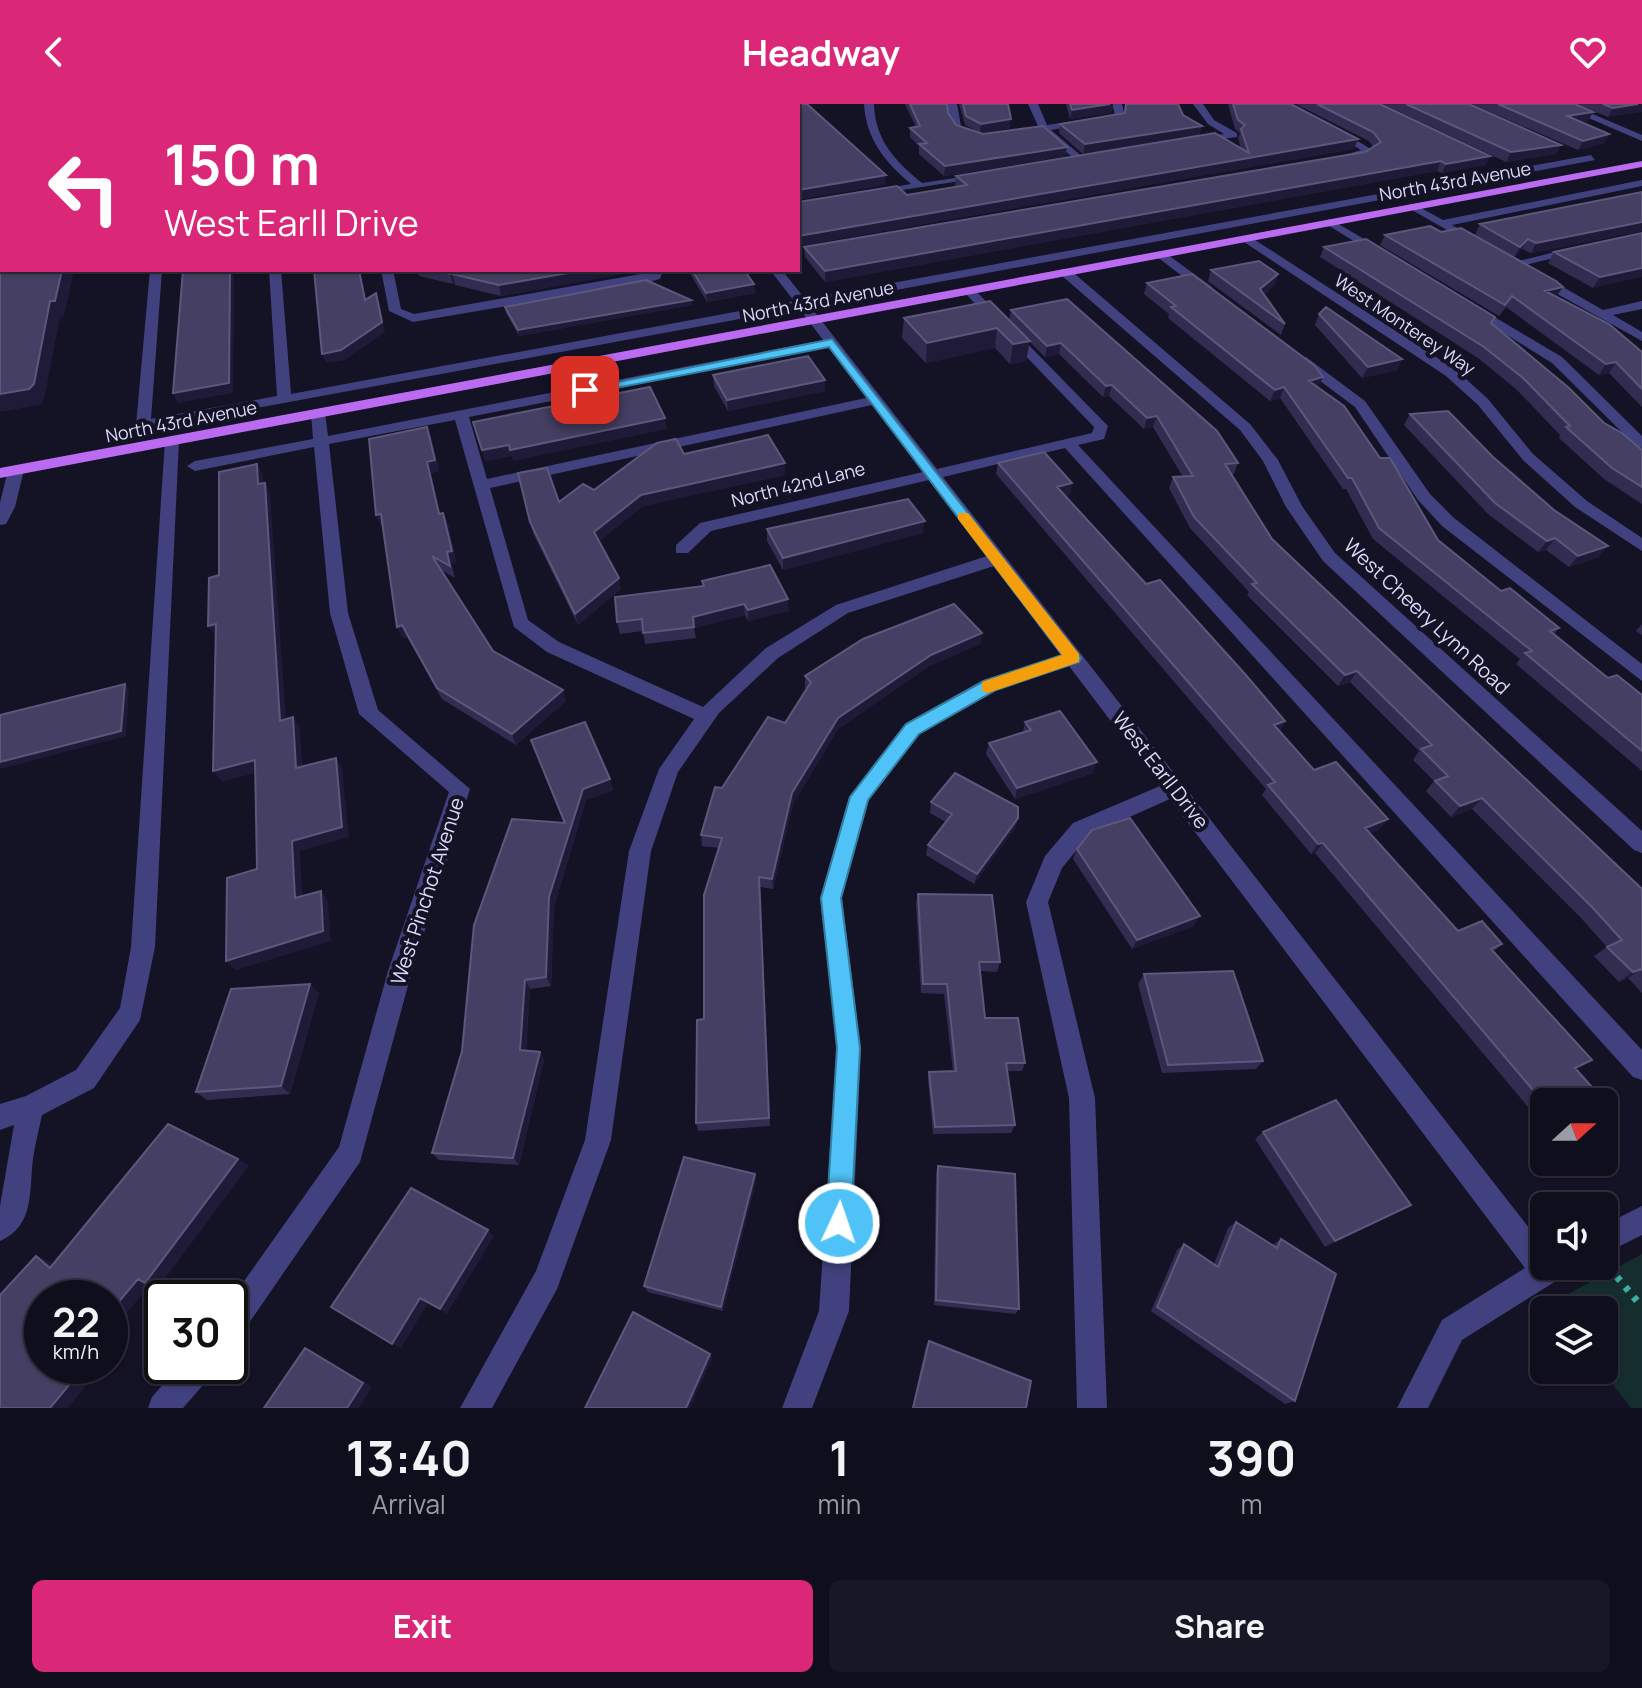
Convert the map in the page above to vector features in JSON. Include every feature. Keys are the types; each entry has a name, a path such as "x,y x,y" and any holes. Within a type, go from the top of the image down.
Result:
{"main road":[{"name":"North 43rd Avenue","path":"8,471 318,413 809,312 968,290 1642,164"}],"street":[{"path":"869,104 868,123 878,143 895,165 919,186"},
{"path":"952,104 957,128 965,137 979,139"},
{"path":"1033,104 1044,129 1081,161"},
{"path":"1006,134 1120,117 1117,104"},
{"path":"1188,142 1234,135 1211,122 1198,104"},
{"path":"1561,104 1642,138"},
{"path":"1322,124 1369,151 1331,160"},
{"name":"North 43rd Avenue","path":"156,272 143,425 809,312 1587,158 1568,153"},
{"path":"1066,163 1096,158"},
{"path":"1499,165 1538,184"},
{"path":"859,196 993,175"},
{"name":"North 43rd Avenue","path":"1441,224 1642,183"},
{"path":"1410,206 1642,337"},
{"path":"1330,222 1395,261"},
{"name":"West Monterey Way","path":"1245,238 1451,373 1483,402 1528,457 1581,504 1642,546"},
{"path":"1501,257 1599,245"},
{"path":"1160,254 1222,301"},
{"path":"275,272 284,399"},
{"path":"387,272 395,311 413,318 644,279 656,276 657,272"},
{"name":"West Earll Drive","path":"778,272 996,559 1530,1243"},
{"name":"West Cheery Lynn Road","path":"1065,272 1245,427 1270,460 1294,507 1329,557 1642,844"},
{"name":"North 42nd Lane","path":"682,549 706,527 930,472 1099,436 1101,426 968,290"},
{"path":"1458,300 1557,360 1642,444"},
{"path":"1602,314 1642,305"},
{"path":"195,466 832,342"},
{"path":"1285,348 1360,404 1424,497 1448,522 1642,674"},
{"path":"480,485 875,400"},
{"name":"West Pinchot Avenue","path":"248,1300 351,1153 400,971 460,789 369,714 339,613 318,413"},
{"path":"461,414 520,623 553,647 705,716"},
{"path":"0,1117 31,1107 85,1079 131,1012 143,947 172,441"},
{"path":"1069,444 1642,1068"},
{"path":"0,520 7,507 8,471"},
{"path":"475,1408 547,1279 598,1140 640,851 669,769 705,716 772,653 842,609 996,559"},
{"path":"797,1408 834,1311 849,1048 831,898 859,797 912,729 990,685 1073,658"},
{"path":"1092,1408 1082,1098 1037,902 1053,863 1081,829 1176,788"},
{"path":"0,1227 16,1208 20,1159 31,1107"},
{"path":"1618,1233 1642,1220"},
{"path":"1412,1408 1452,1330 1532,1280"},
{"path":"163,1408 184,1384"}],"path":[{"path":"1618,1278 1642,1307"}],"green space":[{"path":"1642,1254 1642,1408 1631,1408 1613,1384 1618,1384 1618,1296 1565,1296 1594,1280 1618,1280 1618,1267"}],"building":[{"path":"800,104 807,104 886,175 800,190"},
{"path":"910,104 947,104 948,113 956,125 983,134 1043,126 1067,147 945,166 919,144 927,143 910,128 920,126"},
{"path":"963,104 1008,104 1011,119 981,124 966,116"},
{"path":"1070,104 1110,104 1072,110"},
{"path":"1126,104 1178,104 1183,115 1202,126 1085,144 1060,124 1125,113"},
{"path":"1233,104 1291,104 1358,139 800,236 800,202 897,186 907,195 967,185 956,176 1215,133 1249,153 1241,129 1245,125 1238,120"},
{"path":"1317,104 1380,104 1490,156 1446,164 1441,161 825,271 804,247 1365,152 1381,142 1373,132"},
{"path":"1406,104 1469,104 1561,145 1511,152"},
{"path":"1498,104 1575,104 1593,112 1567,116 1609,134 1583,141"},
{"path":"1603,104 1638,104 1613,108"},
{"path":"1642,192 1642,222 1536,243 1528,239 1520,247 1480,224"},
{"path":"1430,226 1441,232 1461,228 1556,281 1563,287 1545,291 1609,324 1642,352 1642,389 1616,362 1606,364 1512,296 1505,305 1385,235"},
{"path":"1642,233 1642,268 1600,277 1554,252"},
{"path":"1366,239 1495,317 1491,323 1569,388 1604,423 1642,450 1642,487 1612,468 1566,427 1570,426 1523,378 1484,347 1324,247"},
{"path":"1259,261 1278,274 1260,289 1285,324 1211,270"},
{"path":"0,272 62,272 55,301 50,301 34,384 29,389 0,394"},
{"path":"183,272 230,272 229,383 173,393"},
{"path":"314,272 359,272 365,300 376,293 382,322 341,350 322,354"},
{"path":"462,272 574,272 499,285 452,274"},
{"path":"693,272 745,272 754,284 706,293"},
{"path":"1192,274 1315,366 1323,377 1309,381 1344,406 1380,458 1390,458 1438,540 1501,591 1510,588 1559,628 1550,631 1608,678 1617,675 1642,695 1642,751 1525,653 1532,651 1379,528 1352,478 1348,478 1284,387 1275,390 1171,307 1176,306 1147,283"},
{"path":"646,280 691,300 518,330 505,307"},
{"path":"1067,299 1217,431 1238,463 1225,464 1272,539 1642,889 1642,970 1633,972 1607,947 1622,940 1482,798 1460,806 1435,781 1448,776 1421,749 1432,745 1357,671 1345,675 1252,584 1257,583 1194,517 1173,477 1193,476 1157,416 1147,418 1112,385 1106,386 1061,343 1047,346 1011,310"},
{"path":"990,301 1030,341 1013,344 997,328 927,343 904,318"},
{"path":"1326,307 1402,359 1368,367 1319,314"},
{"path":"808,356 825,380 727,400 713,375"},
{"path":"650,387 665,418 510,450 509,445 482,450 473,422"},
{"path":"1448,411 1493,457 1554,510 1608,546 1578,556 1555,538 1547,541 1495,503 1410,414"},
{"path":"427,427 435,460 427,462 439,514 443,513 452,551 447,552 450,566 432,556 493,651 563,690 512,734 437,688 402,625 397,627 381,514 376,515 369,439"},
{"path":"768,435 785,463 641,495 594,532 619,578 575,614 530,522 518,473 547,468 559,502 583,484 594,490 657,443 676,439 684,454"},
{"path":"1044,452 1072,483 1057,487 1146,584 1160,580 1285,721 1274,725 1314,770 1336,762 1388,819 1365,828 1458,931 1482,921 1502,944 1491,949 1592,1060 1575,1068 1593,1088 1531,1088 1323,843 1318,844 1268,785 1275,782 998,463"},
{"path":"257,464 258,484 265,483 280,721 293,717 296,768 336,758 342,827 292,841 295,898 321,891 323,931 226,961 227,878 257,869 255,760 213,771 216,624 208,626 209,578 219,575 219,472"},
{"path":"908,499 925,521 783,558 767,529"},
{"path":"770,565 788,599 748,610 744,604 693,617 694,627 643,633 642,619 617,622 615,597 704,586 702,581"},
{"path":"954,604 982,633 931,655 838,718 792,793 772,879 759,877 769,1118 696,1123 697,1020 704,1019 704,895 722,838 701,835 715,787 722,788 768,717 785,723 811,682 805,676 863,639"},
{"path":"125,684 121,731 0,762 0,715"},
{"path":"1060,711 1097,762 1017,788 989,743 1031,730 1025,722"},
{"path":"585,722 610,779 583,789 549,897 546,977 525,980 520,1050 540,1052 513,1158 432,1153 462,1051 474,925 512,819 565,823 531,740"},
{"path":"955,773 1018,807 1018,818 977,874 928,845 952,814 931,802"},
{"path":"1130,818 1200,916 1137,940 1077,849 1092,830"},
{"path":"918,894 992,895 1000,962 979,962 985,1018 1018,1018 1025,1063 1006,1063 1015,1125 935,1127 929,1072 956,1071 947,984 923,984"},
{"path":"1233,971 1263,1061 1168,1065 1144,974"},
{"path":"310,984 281,1086 196,1092 231,989"},
{"path":"1336,1100 1411,1205 1335,1241 1263,1132"},
{"path":"168,1124 238,1159 144,1282 138,1279 128,1291 128,1280 24,1280 24,1384 70,1384 50,1408 0,1408 0,1295 36,1256 50,1268"},
{"path":"684,1157 755,1174 721,1307 644,1286"},
{"path":"938,1166 1015,1174 1019,1309 936,1300"},
{"path":"411,1188 488,1230 440,1309 420,1298 392,1344 331,1307"},
{"path":"1236,1222 1277,1248 1281,1239 1336,1274 1295,1401 1157,1307 1184,1244 1218,1267"},
{"path":"633,1312 710,1354 686,1408 585,1408"},
{"path":"929,1341 1031,1381 1026,1408 913,1408"},
{"path":"305,1348 363,1383 347,1408 264,1408"}],"slow traffic":[{"path":"963,516 1073,658 988,686"}],"route":[{"path":"585,390 832,342 1073,658 990,685 912,729 859,797 831,898 849,1048 839,1223"}]}
